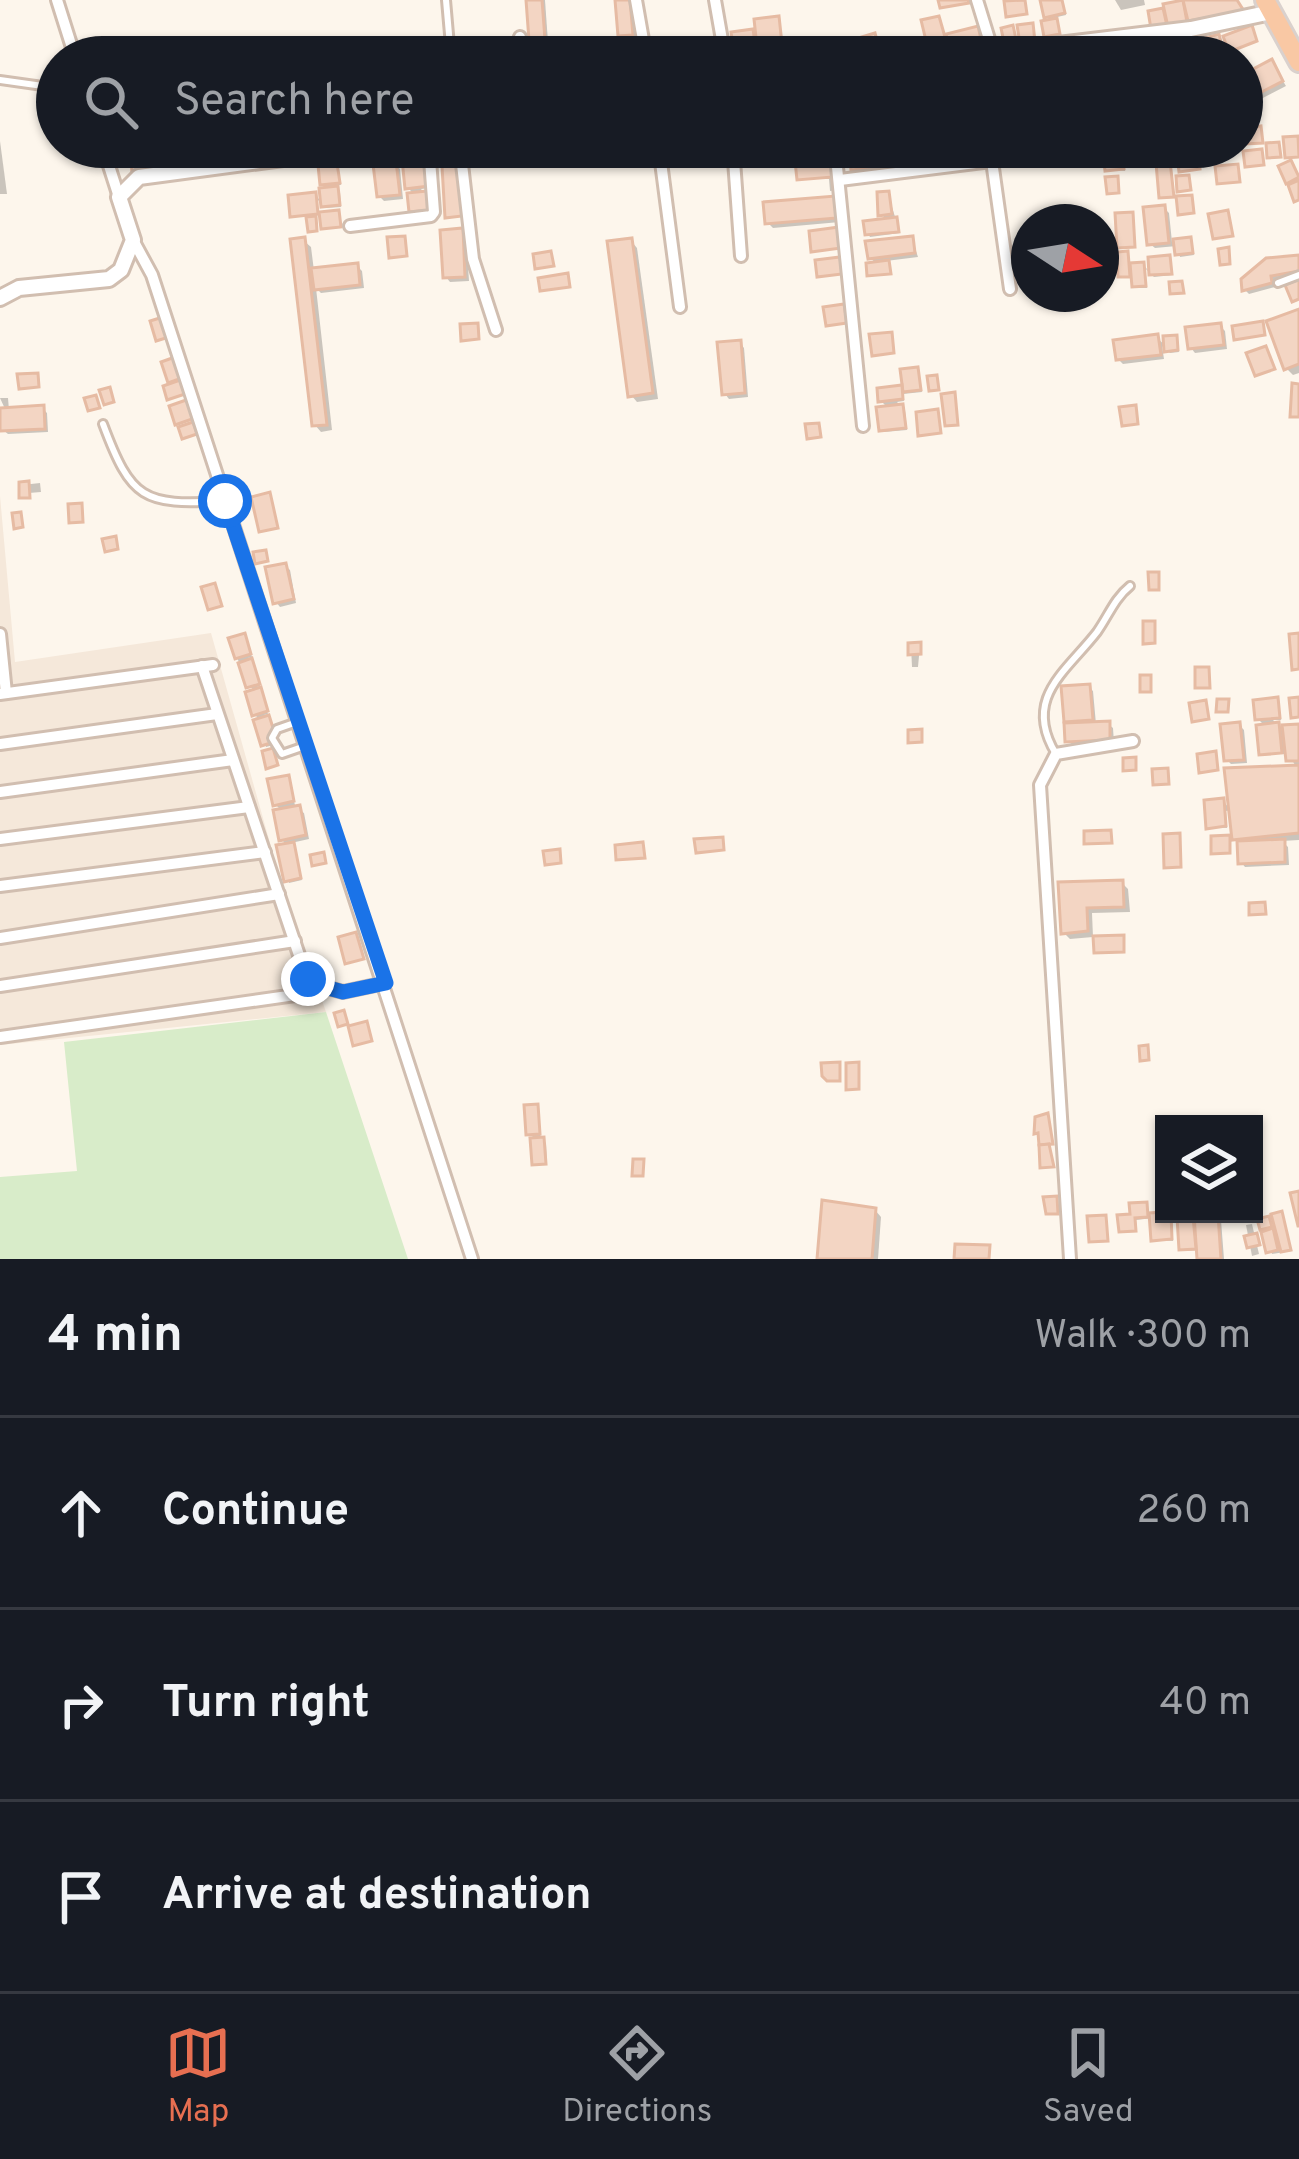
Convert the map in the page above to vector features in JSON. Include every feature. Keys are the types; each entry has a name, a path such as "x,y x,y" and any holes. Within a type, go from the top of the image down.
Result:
{"highway":[{"path":"1268,6 1294,42 1299,62"}],"street":[{"path":"57,0 68,36"},
{"path":"636,0 642,36"},
{"path":"715,0 721,36"},
{"path":"977,0 988,36"},
{"path":"1131,36 1191,29 1268,6"},
{"path":"110,168 133,240 152,275 472,1259"},
{"path":"119,197 139,177 208,168"},
{"path":"350,226 431,216 431,168"},
{"path":"462,168 473,259 496,330"},
{"path":"662,168 680,308"},
{"path":"735,168 741,256"},
{"path":"838,168 863,426"},
{"path":"840,180 936,168"},
{"path":"993,168 1010,289"},
{"path":"0,298 19,288 109,279 121,270 133,240"},
{"path":"0,637 3,693 207,665 218,714 307,982 302,994 0,1037"},
{"path":"0,744 218,714"},
{"path":"1070,1259 1040,785 1056,754 1133,741"},
{"path":"0,792 233,760"},
{"path":"0,838 249,807"},
{"path":"0,886 265,852"},
{"path":"0,938 279,894"},
{"path":"0,986 295,941"},
{"path":"307,982 343,992 386,983"}],"lane":[{"path":"446,0 449,36"},
{"path":"0,80 36,85"},
{"path":"1278,283 1299,275"},
{"path":"103,424 132,488 184,503 225,501"},
{"path":"1056,754 1043,718 1048,689 1100,628 1116,597 1130,586"},
{"path":"297,722 277,728 272,738 282,754 305,746"}],"shaded area":[{"path":"0,496 15,662 211,633 279,875 326,1012 0,1045"}],"green space":[{"path":"326,1012 408,1259 0,1259 0,1177 77,1171 64,1042"}],"building":[{"path":"526,0 542,0 545,36 529,36"},
{"path":"615,0 630,0 633,35 618,36"},
{"path":"938,0 968,0 969,3 940,8"},
{"path":"1025,0 1027,14 1006,17 1004,1"},
{"path":"1040,0 1062,0 1065,13 1044,18"},
{"path":"1183,0 1187,22 1168,27 1163,4"},
{"path":"1183,0 1237,0 1244,11 1188,21"},
{"path":"1163,8 1167,26 1151,29 1148,11"},
{"path":"779,16 781,36 756,36 754,19"},
{"path":"939,16 945,36 925,36 921,20"},
{"path":"1057,18 1060,34 1044,36 1041,21"},
{"path":"1033,23 1034,36 1019,36 1017,25"},
{"path":"1013,25 1015,36 1003,36 1001,28"},
{"path":"1252,25 1255,36 1223,36"},
{"path":"978,26 980,36 946,36"},
{"path":"753,29 754,36 732,36 731,32"},
{"path":"1272,59 1283,81 1263,91 1263,64"},
{"path":"1298,136 1299,157 1285,158 1283,137"},
{"path":"1279,142 1281,157 1267,158 1266,143"},
{"path":"1291,160 1299,177 1286,184 1278,166"},
{"path":"318,168 338,168 340,183 320,185"},
{"path":"373,168 397,168 400,195 377,197"},
{"path":"403,168 427,168 429,186 405,189"},
{"path":"442,168 459,168 462,216 445,218"},
{"path":"796,168 833,168 833,177 797,180"},
{"path":"1156,168 1171,168 1174,197 1159,198"},
{"path":"1215,168 1238,168 1240,182 1217,184"},
{"path":"1189,175 1191,190 1177,192 1176,176"},
{"path":"1118,176 1119,193 1107,194 1105,177"},
{"path":"1299,180 1299,200 1294,202 1288,185"},
{"path":"338,186 340,205 321,207 319,188"},
{"path":"427,191 429,210 409,212 407,193"},
{"path":"889,191 892,214 878,216 877,192"},
{"path":"316,192 318,214 290,217 288,195"},
{"path":"1192,195 1194,213 1178,215 1176,196"},
{"path":"835,196 837,218 765,224 763,202"},
{"path":"1165,205 1169,243 1147,245 1143,207"},
{"path":"339,210 341,227 321,229 319,212"},
{"path":"1228,210 1233,236 1213,239 1208,214"},
{"path":"1133,212 1135,247 1119,248 1119,213"},
{"path":"316,216 317,231 308,232 306,217"},
{"path":"897,217 899,232 865,235 863,221"},
{"path":"839,227 841,248 811,252 809,231"},
{"path":"463,228 465,277 443,278 440,230"},
{"path":"405,236 407,256 389,258 387,237"},
{"path":"913,236 915,253 868,259 865,241"},
{"path":"305,237 327,425 312,426 290,239"},
{"path":"1191,237 1193,253 1175,255 1173,239"},
{"path":"632,238 653,393 628,397 607,241"},
{"path":"1229,247 1230,264 1220,265 1218,249"},
{"path":"551,251 554,266 535,269 533,254"},
{"path":"1128,251 1130,277 1119,277 1119,252"},
{"path":"1170,255 1172,274 1149,275 1148,257"},
{"path":"1299,255 1299,271 1271,276 1272,283 1242,291 1241,279 1266,258"},
{"path":"840,257 842,274 817,277 815,260"},
{"path":"889,260 891,274 867,276 866,263"},
{"path":"1144,262 1146,286 1132,287 1130,263"},
{"path":"358,263 360,285 314,290 311,268"},
{"path":"568,273 570,287 540,291 538,278"},
{"path":"1299,279 1299,299 1292,302 1285,285"},
{"path":"1182,281 1184,293 1170,294 1169,282"},
{"path":"844,304 847,323 826,326 823,307"},
{"path":"1299,309 1299,364 1284,370 1266,321"},
{"path":"163,317 169,337 156,341 150,321"},
{"path":"1263,321 1265,335 1234,340 1232,326"},
{"path":"478,323 479,339 461,341 460,324"},
{"path":"1221,323 1224,345 1188,349 1185,327"},
{"path":"892,332 894,353 872,356 869,334"},
{"path":"1158,334 1161,355 1116,360 1113,340"},
{"path":"1177,335 1178,350 1164,352 1163,336"},
{"path":"741,340 745,393 722,395 717,342"},
{"path":"1266,346 1275,369 1255,376 1246,353"},
{"path":"175,357 182,378 168,383 161,362"},
{"path":"918,367 921,390 903,392 900,369"},
{"path":"38,373 39,387 19,389 17,374"},
{"path":"937,375 939,390 929,391 927,376"},
{"path":"183,379 188,393 167,400 163,386"},
{"path":"1292,383 1299,384 1299,417 1290,417"},
{"path":"902,385 903,399 878,402 877,388"},
{"path":"110,387 114,402 104,405 99,390"},
{"path":"955,392 958,425 945,426 941,394"},
{"path":"96,395 100,408 88,411 84,398"},
{"path":"189,399 195,418 175,425 169,406"},
{"path":"903,404 906,428 879,431 876,407"},
{"path":"44,405 45,429 0,431 0,408"},
{"path":"1136,405 1138,424 1122,426 1119,407"},
{"path":"938,409 941,433 918,436 916,412"},
{"path":"193,422 197,434 182,439 178,427"},
{"path":"819,423 821,437 807,439 805,424"},
{"path":"29,481 30,498 19,498 19,482"},
{"path":"270,492 278,528 259,532 251,497"},
{"path":"82,503 83,522 69,523 68,504"},
{"path":"21,512 23,527 14,529 12,513"},
{"path":"116,536 118,549 105,552 102,539"},
{"path":"266,550 268,561 255,564 253,552"},
{"path":"286,563 294,599 273,604 265,567"},
{"path":"1148,572 1159,572 1159,590 1149,590"},
{"path":"215,583 222,606 208,610 201,587"},
{"path":"1143,621 1155,621 1155,643 1143,644"},
{"path":"245,633 251,654 235,659 228,638"},
{"path":"1299,633 1299,669 1292,670 1289,634"},
{"path":"921,642 921,654 908,655 908,643"},
{"path":"252,658 260,684 246,688 238,663"},
{"path":"1195,667 1209,667 1210,688 1195,688"},
{"path":"1140,675 1151,675 1151,692 1140,692"},
{"path":"1090,684 1093,720 1064,722 1061,686"},
{"path":"261,687 268,711 252,716 245,692"},
{"path":"1278,697 1280,718 1255,720 1253,700"},
{"path":"1299,697 1299,717 1291,718 1289,698"},
{"path":"1217,699 1229,699 1228,712 1216,712"},
{"path":"1206,700 1209,719 1192,722 1189,703"},
{"path":"269,715 277,741 261,746 253,720"},
{"path":"1110,721 1110,740 1065,742 1064,723"},
{"path":"1240,722 1244,760 1224,761 1220,724"},
{"path":"1279,722 1282,753 1259,755 1256,725"},
{"path":"1299,724 1299,761 1286,761 1282,725"},
{"path":"922,729 922,742 908,743 908,730"},
{"path":"273,748 278,765 266,769 262,751"},
{"path":"1216,751 1218,770 1199,773 1197,754"},
{"path":"1136,757 1136,770 1123,771 1123,758"},
{"path":"1299,765 1299,833 1232,840 1224,768"},
{"path":"1168,768 1169,784 1153,785 1152,769"},
{"path":"289,775 294,801 273,806 267,779"},
{"path":"1224,798 1226,826 1206,829 1204,800"},
{"path":"300,805 306,835 279,841 273,810"},
{"path":"1111,830 1112,843 1084,844 1084,831"},
{"path":"1180,833 1181,867 1164,868 1163,834"},
{"path":"1230,835 1230,853 1211,854 1211,836"},
{"path":"723,837 724,850 696,853 694,839"},
{"path":"1285,839 1285,862 1238,864 1237,841"},
{"path":"294,842 301,878 284,882 276,845"},
{"path":"643,842 645,858 616,860 615,845"},
{"path":"560,849 561,863 545,865 543,851"},
{"path":"324,852 326,863 312,866 310,855"},
{"path":"1123,880 1124,907 1087,908 1088,931 1061,934 1058,882"},
{"path":"1265,902 1266,914 1249,915 1249,903"},
{"path":"356,932 364,959 345,964 338,937"},
{"path":"1124,935 1124,952 1094,953 1093,936"},
{"path":"344,1010 348,1024 338,1027 334,1013"},
{"path":"367,1021 372,1041 353,1046 348,1026"},
{"path":"1148,1045 1149,1060 1140,1061 1139,1046"},
{"path":"840,1062 840,1081 827,1081 821,1063"},
{"path":"859,1062 859,1089 846,1090 846,1063"},
{"path":"538,1104 540,1134 526,1135 524,1105"},
{"path":"1048,1113 1053,1144 1039,1145 1035,1117"},
{"path":"544,1137 546,1164 532,1165 530,1138"},
{"path":"1049,1144 1054,1167 1040,1168 1039,1145"},
{"path":"633,1159 644,1159 643,1176 632,1176"},
{"path":"1299,1191 1299,1226 1298,1226 1290,1193"},
{"path":"1057,1196 1058,1214 1046,1214 1043,1197"},
{"path":"822,1200 876,1208 872,1259 817,1259"},
{"path":"1147,1202 1148,1217 1135,1218 1136,1231 1119,1232 1117,1215 1130,1214 1129,1203"},
{"path":"1282,1211 1291,1250 1281,1252 1271,1214"},
{"path":"1149,1213 1155,1213 1155,1223 1171,1223 1172,1239 1151,1241"},
{"path":"1106,1215 1108,1241 1089,1242 1087,1216"},
{"path":"1269,1216 1272,1227 1260,1230 1263,1218"},
{"path":"1177,1223 1194,1223 1196,1249 1179,1250"},
{"path":"1195,1223 1219,1223 1221,1259 1197,1259"},
{"path":"1273,1228 1278,1250 1266,1253 1261,1232"},
{"path":"1257,1233 1260,1245 1247,1248 1244,1236"},
{"path":"955,1244 990,1245 989,1259 954,1259"}],"route":[{"path":"225,501 386,983 343,992 308,979"}]}
